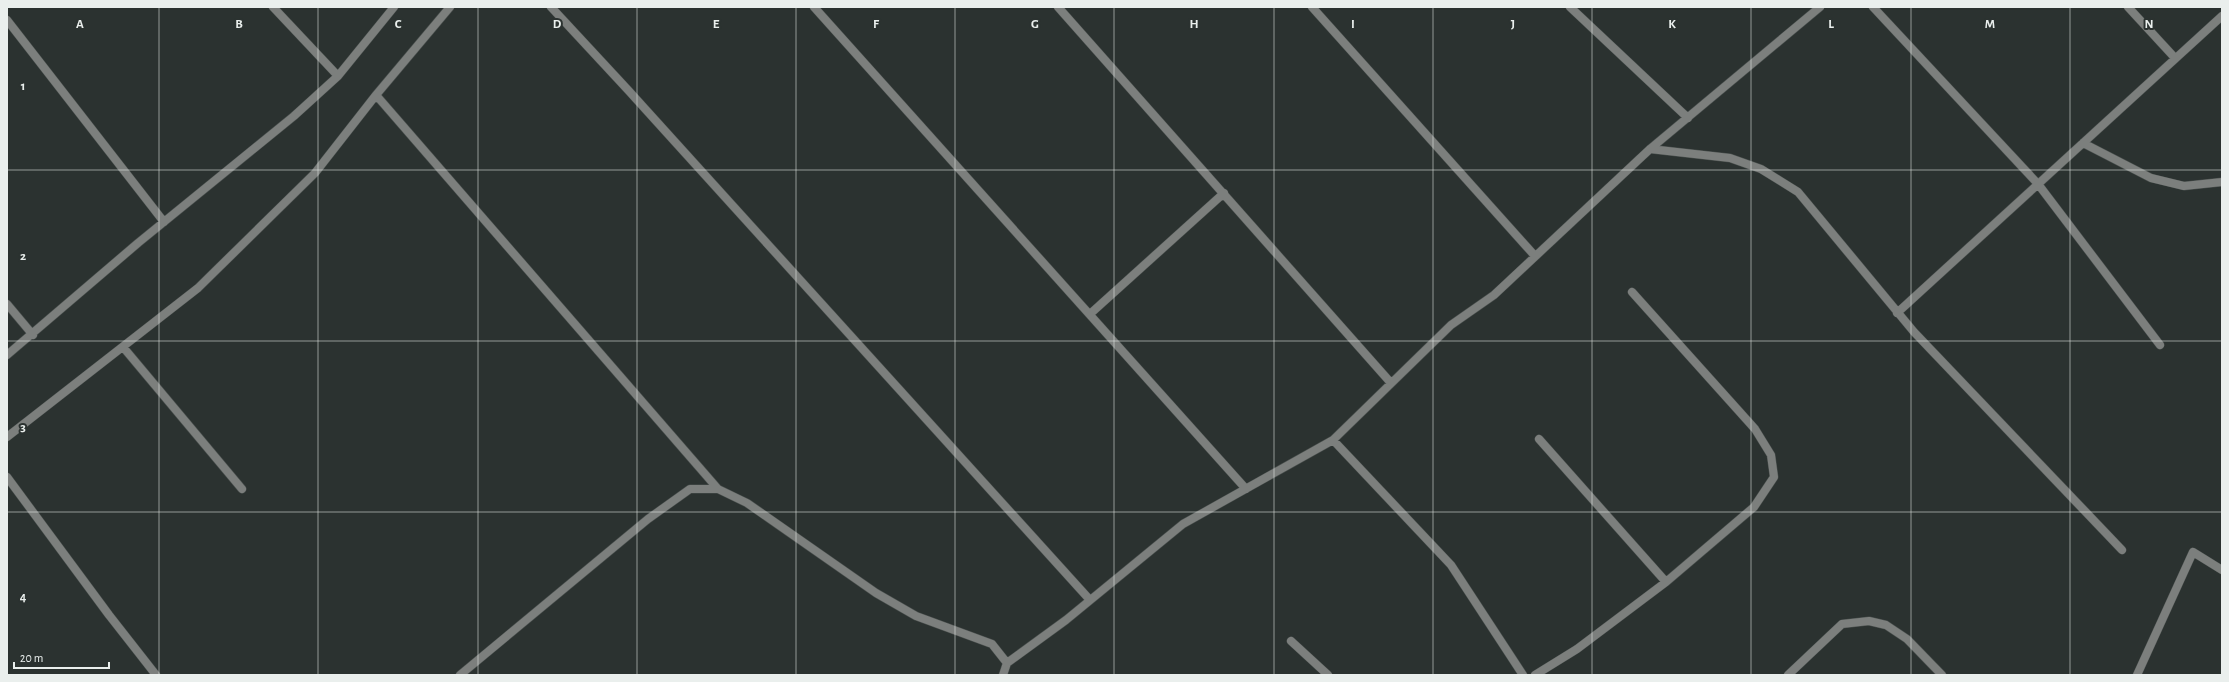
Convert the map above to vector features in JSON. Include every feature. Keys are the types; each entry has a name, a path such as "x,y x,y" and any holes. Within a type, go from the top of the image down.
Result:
{"street":[{"path":"273,7 338,76"},
{"path":"7,355 33,335 164,222 231,170 338,76 394,7"},
{"path":"7,437 198,288 315,173 376,95 450,7"},
{"path":"551,7 1090,600"},
{"path":"814,7 1246,489"},
{"path":"1058,7 1391,383"},
{"path":"1312,7 1535,256"},
{"path":"1570,7 1688,118"},
{"path":"1003,675 1007,663 1090,600 1183,524 1333,440 1451,325 1494,295 1650,150 1820,7"},
{"path":"1873,7 2038,184 2160,345"},
{"path":"2128,7 2175,58"},
{"path":"1897,313 2222,16"},
{"path":"7,20 164,222"},
{"path":"376,95 718,489 746,503 883,597 916,616 992,644 1007,663"},
{"path":"2082,143 2151,178 2184,186 2222,182"},
{"path":"1650,150 1730,158 1761,169 1798,192 1897,313 2122,550"},
{"path":"1090,314 1224,193"},
{"path":"1535,675 1578,649 1666,582 1754,507 1774,477 1771,455 1756,429 1632,292"},
{"path":"7,304 33,335"},
{"path":"123,347 242,489"},
{"path":"1539,439 1666,582"},
{"path":"1333,440 1451,565 1523,675"},
{"path":"7,477 109,615 156,675"},
{"path":"460,675 648,519 690,489 718,489"},
{"path":"2137,675 2193,552 2222,570"},
{"path":"1788,675 1842,624 1869,621 1886,625 1907,639 1942,675"},
{"path":"1291,641 1328,675"}]}
